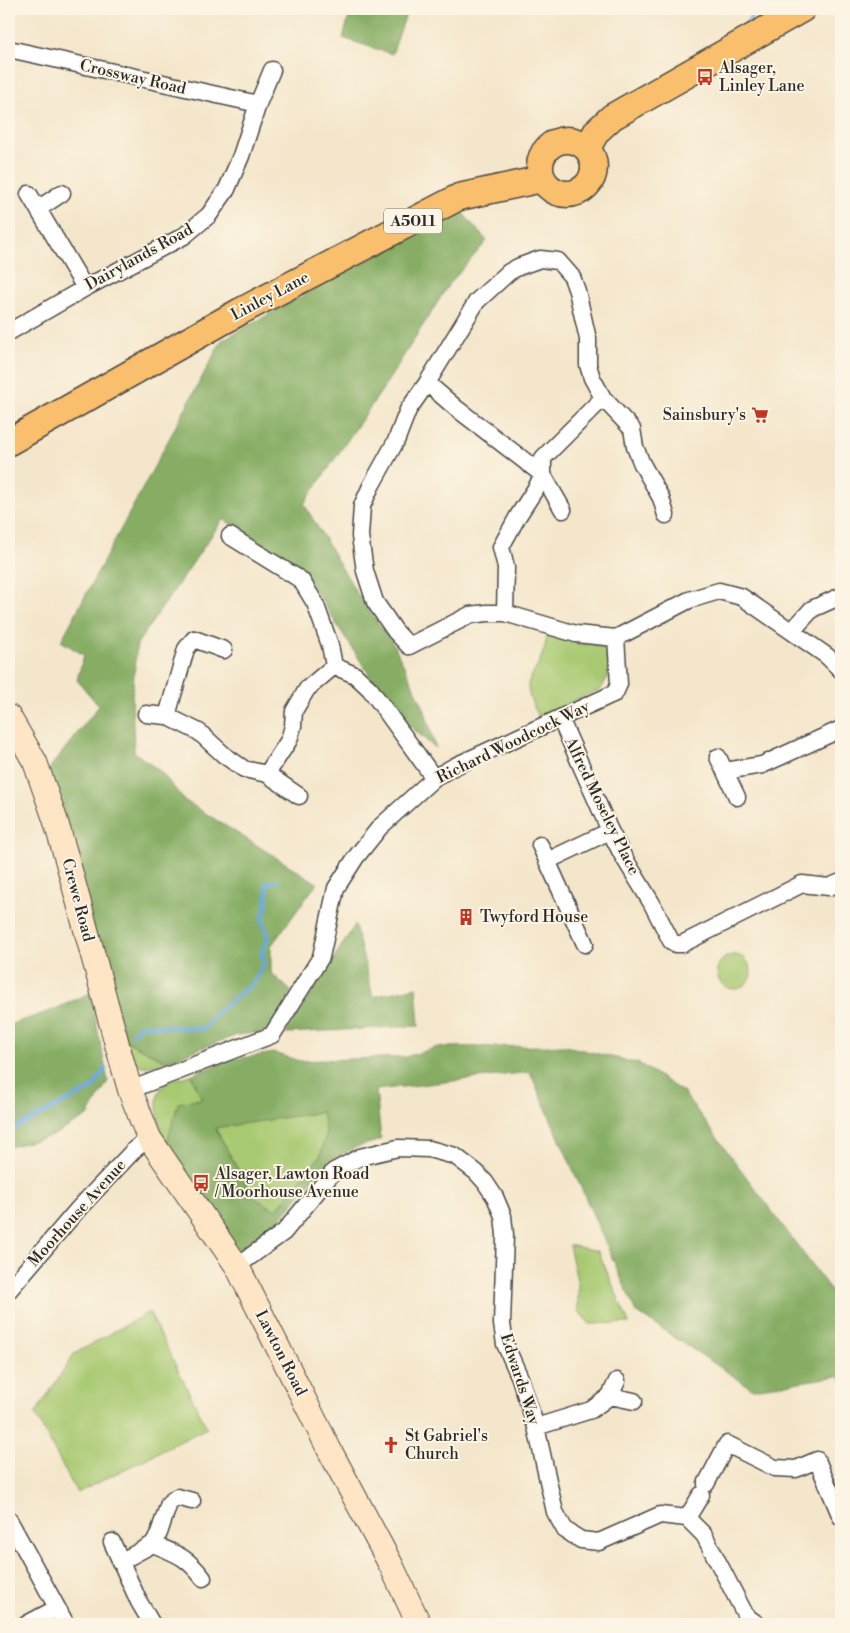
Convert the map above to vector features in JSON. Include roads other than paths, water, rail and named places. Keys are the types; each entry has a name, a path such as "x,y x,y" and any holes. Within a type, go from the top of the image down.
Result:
{"main road":[{"path":"587,148 597,131 612,117 802,9"},
{"path":"563,140 571,140 587,148 592,155 594,164 594,174 590,182 577,193 569,195 553,191 542,179 540,171 542,154 554,142 563,140"},
{"name":"Linley Lane","path":"9,442 241,311 459,197 542,179"},
{"name":"Crewe Road","path":"9,717 36,762 68,863 130,1090"},
{"name":"Lawton Road","path":"130,1090 149,1138 237,1266 331,1454 391,1565 420,1624"}],"street":[{"name":"Crossway Road","path":"9,49 258,104"},
{"name":"Dairylands Road","path":"9,332 85,288 184,236 209,215 227,189 272,70"},
{"path":"38,209 62,192"},
{"path":"29,194 85,288"},
{"path":"666,515 661,498 635,447 632,428 603,398 588,366 588,339 572,277 558,261 540,259 509,272 477,301 427,383 408,410 396,441 370,486 362,506 360,536 365,571 375,602 413,653 470,615 506,613 576,634 616,638 690,600 719,591 742,597 828,656 841,670"},
{"path":"427,383 542,475 563,510"},
{"path":"506,613 506,567 501,547 536,488 542,475 543,458 603,398"},
{"path":"230,536 301,580 315,603 330,646 334,666"},
{"path":"792,630 812,609 841,596"},
{"name":"Richard Woodcock Way","path":"130,1090 272,1035 321,957 336,888 356,857 380,827 434,778 454,766 615,693 619,684 616,638"},
{"path":"167,716 186,649 194,639 224,650"},
{"path":"267,774 289,740 293,726 294,711 302,696 334,666"},
{"path":"334,666 355,675 370,689 434,778"},
{"path":"146,714 167,716 199,732 224,755 244,769 267,774 299,796"},
{"name":"Alfred Moseley Place","path":"560,718 610,832 651,902 675,951 682,944 802,884 829,887 841,882"},
{"path":"737,797 721,764 762,765 841,729"},
{"path":"547,861 610,832"},
{"path":"540,845 585,944"},
{"name":"Moorhouse Avenue","path":"9,1290 79,1208 135,1149 149,1138"},
{"name":"Edwards Way","path":"237,1266 284,1232 334,1171 360,1157 398,1148 429,1149 455,1156 476,1172 485,1182 495,1197 502,1216 505,1235 502,1324 505,1344 520,1378 536,1427 555,1512 565,1530 580,1540 600,1542 660,1515 687,1518"},
{"path":"536,1427 591,1410 614,1388 634,1401"},
{"path":"757,1624 746,1616 704,1535 687,1518 727,1444 775,1468 796,1469 817,1460 841,1517"},
{"path":"120,1562 153,1544 159,1533 169,1503 177,1497 192,1501"},
{"path":"9,1520 66,1624"},
{"path":"112,1542 120,1562 152,1624"},
{"path":"153,1544 177,1554 192,1563 203,1578"},
{"path":"26,1624 57,1608"}],"waterway":[{"path":"745,30 754,9"},
{"path":"132,1034 141,1025 204,1029 214,1015 254,982 264,964 262,952 268,936 262,918 267,903 267,883 278,881"},
{"path":"9,1131 93,1088 105,1069"}],"place":[{"name":"Alsager, Linley Lane","path":"705,77"},
{"name":"Sainsbury's","path":"760,415"},
{"name":"Twyford House","path":"466,917"},
{"name":"Alsager, Lawton Road / Moorhouse Avenue","path":"201,1183"},
{"name":"St Gabriel's Church","path":"391,1445"}]}
